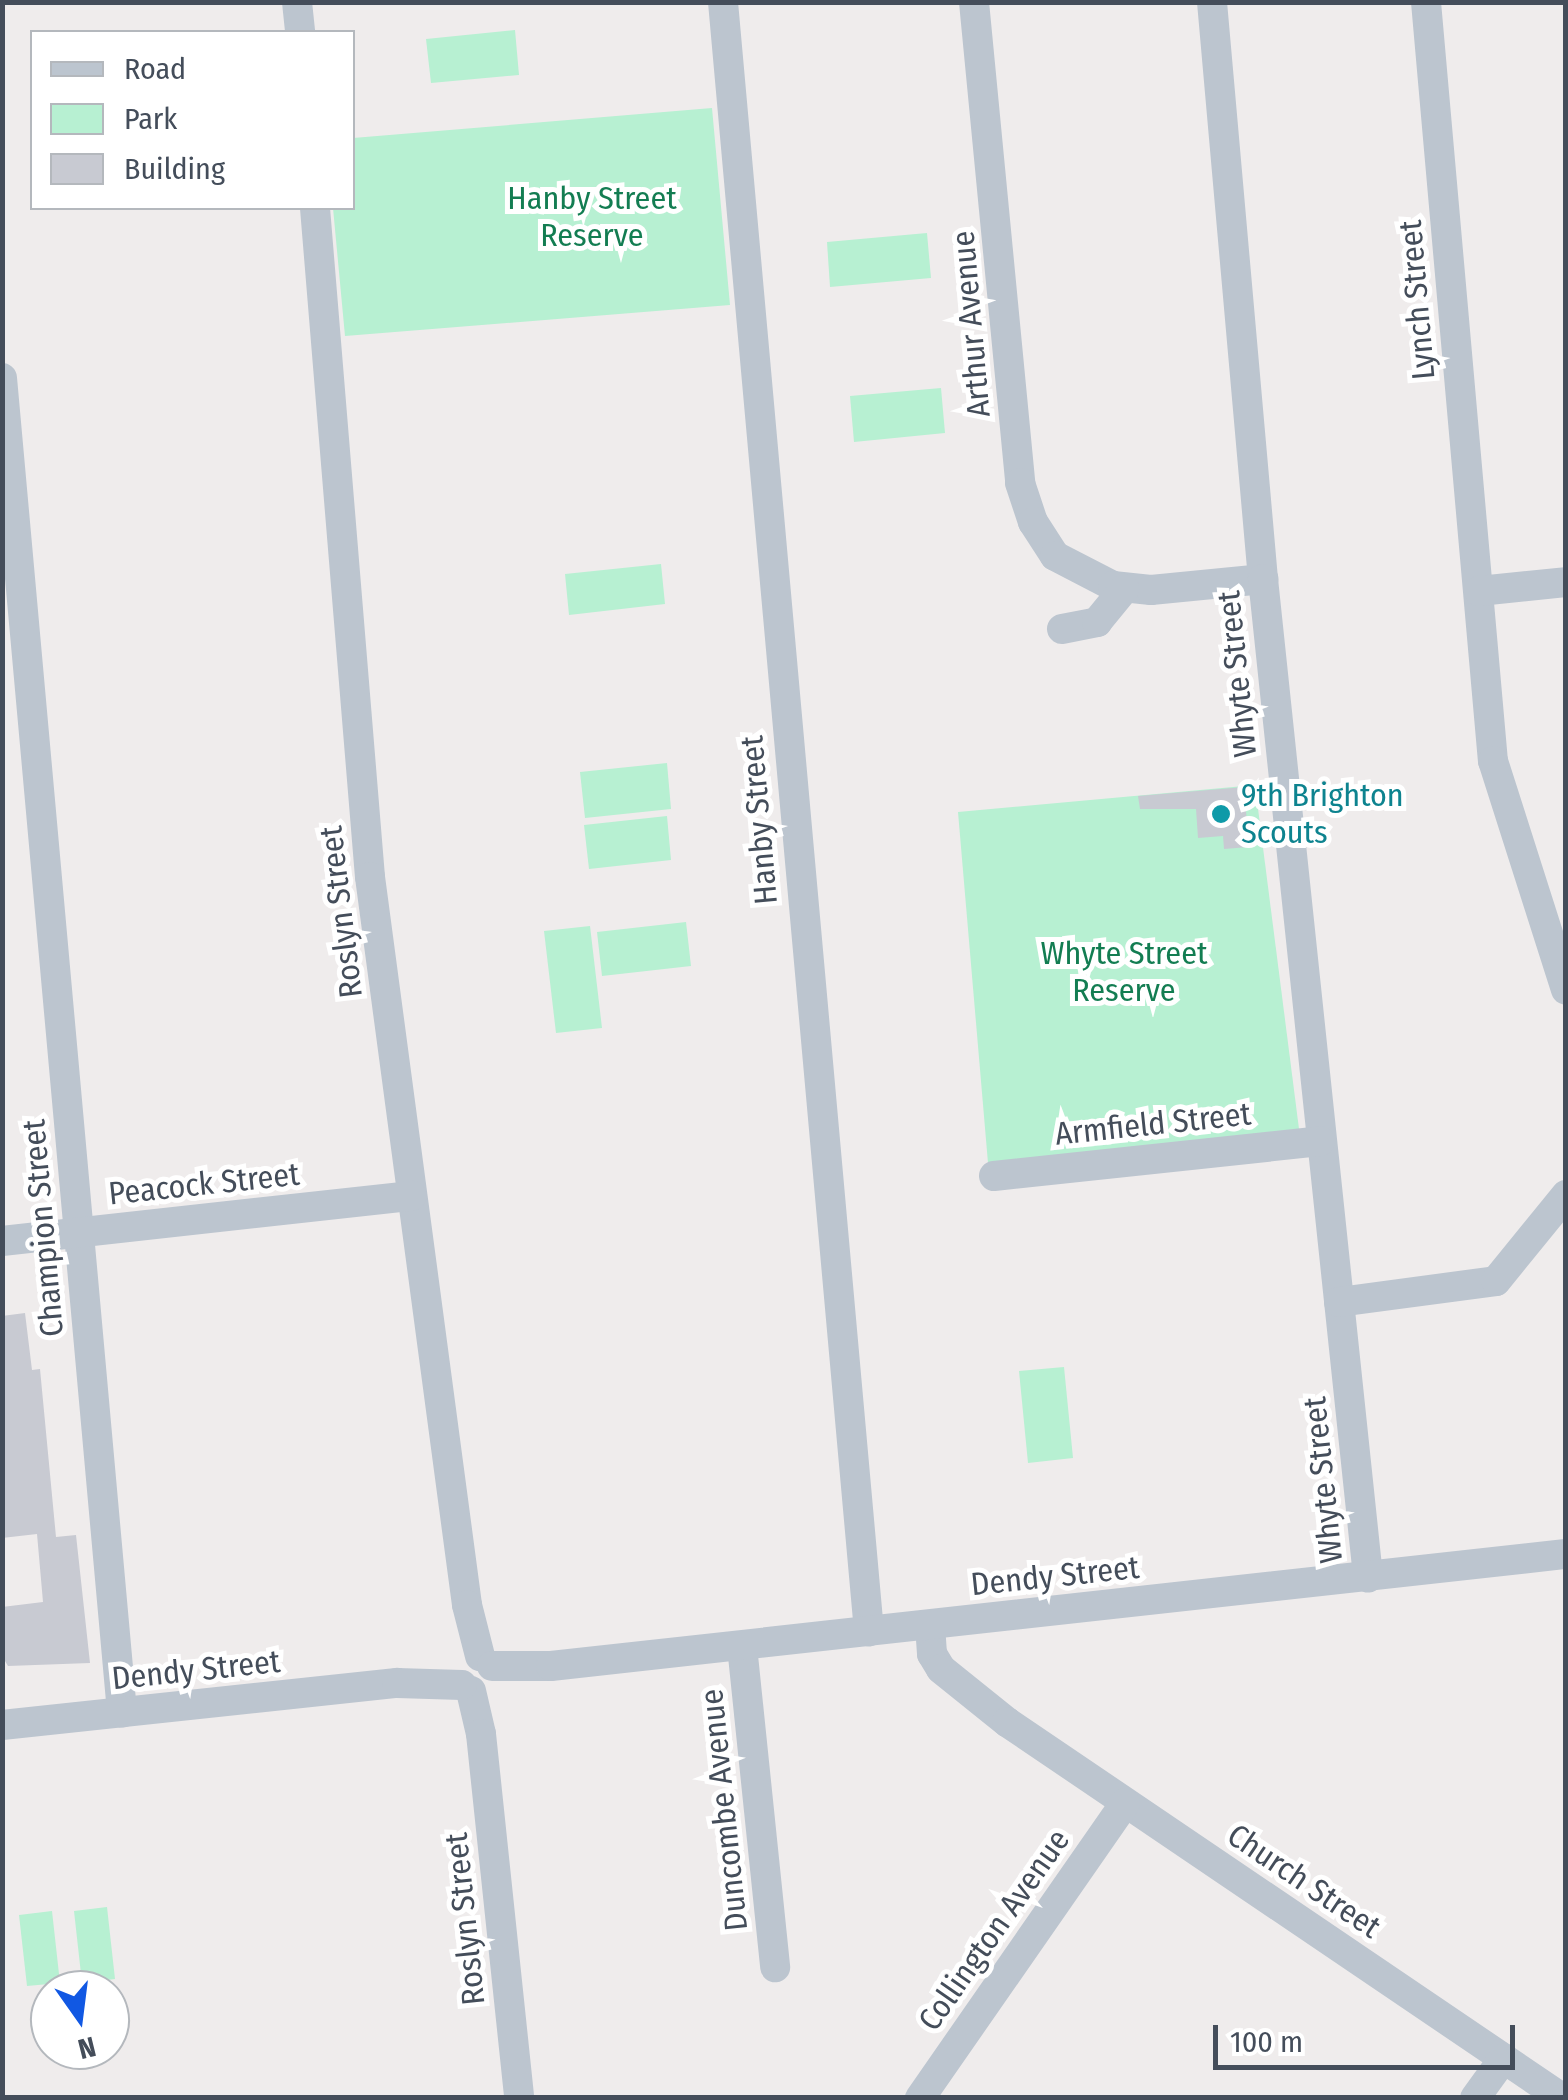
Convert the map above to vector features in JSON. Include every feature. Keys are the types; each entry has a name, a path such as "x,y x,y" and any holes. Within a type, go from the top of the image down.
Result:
{"street":[{"path":"297,2 300,30"},
{"path":"724,3 736,2"},
{"name":"Arthur Avenue","path":"974,2 1020,483 1033,522 1056,556 1092,579 1124,588 1262,578"},
{"name":"Whyte Street","path":"1212,2 1262,578 1368,1576"},
{"name":"Lynch Street","path":"1426,2 1494,771 1566,990"},
{"name":"Hanby Street","path":"724,3 869,1630"},
{"name":"Roslyn Street","path":"315,210 370,877 467,1605 519,2098"},
{"name":"Champion Street","path":"2,378 122,1713"},
{"path":"1478,592 1566,582"},
{"path":"1062,630 1097,622 1124,588"},
{"name":"Armfield Street","path":"994,1176 1320,1140"},
{"path":"1339,1302 1496,1281 1566,1194"},
{"name":"Peacock Street","path":"2,1240 412,1196"},
{"name":"Dendy Street","path":"2,1725 1566,1554"},
{"name":"Church Street","path":"918,1626 925,1676 1007,1722 1562,2098"},
{"name":"Duncombe Avenue","path":"742,1646 776,1967"},
{"name":"Collington Avenue","path":"920,2098 1126,1803"},
{"path":"1476,2098 1504,2058"}],"green space":[{"path":"515,30 519,75 431,83 426,39"},
{"name":"Hanby Street Reserve","path":"712,108 730,305 345,336 333,210 355,210 355,138"},
{"path":"927,233 931,278 830,287 827,242"},
{"path":"941,388 945,433 854,442 850,396"},
{"path":"661,564 665,604 569,615 565,574"},
{"path":"667,763 671,809 585,818 580,772"},
{"name":"Whyte Street Reserve","path":"1255,785 1299,1129 988,1163 958,812"},
{"path":"667,816 671,860 589,869 584,825"},
{"path":"686,922 691,966 602,976 597,932"},
{"path":"590,926 602,1028 556,1033 544,931"},
{"path":"1064,1367 1073,1458 1028,1463 1019,1371"},
{"path":"107,1907 114,1970 81,1970 74,1911"},
{"path":"52,1911 59,1970 30,1970 30,1986 27,1986 19,1915"}],"building":[{"name":"9th Brighton Scouts","path":"1244,787 1249,847 1224,849 1223,836 1198,838 1196,809 1140,809 1138,796"},
{"path":"25,1313 32,1370 40,1369 56,1537 76,1535 90,1663 8,1666 2,1656 2,1607 43,1602 37,1534 2,1538 2,1316"}],"place":[{"name":"9th Brighton Scouts","path":"1221,814"}]}
